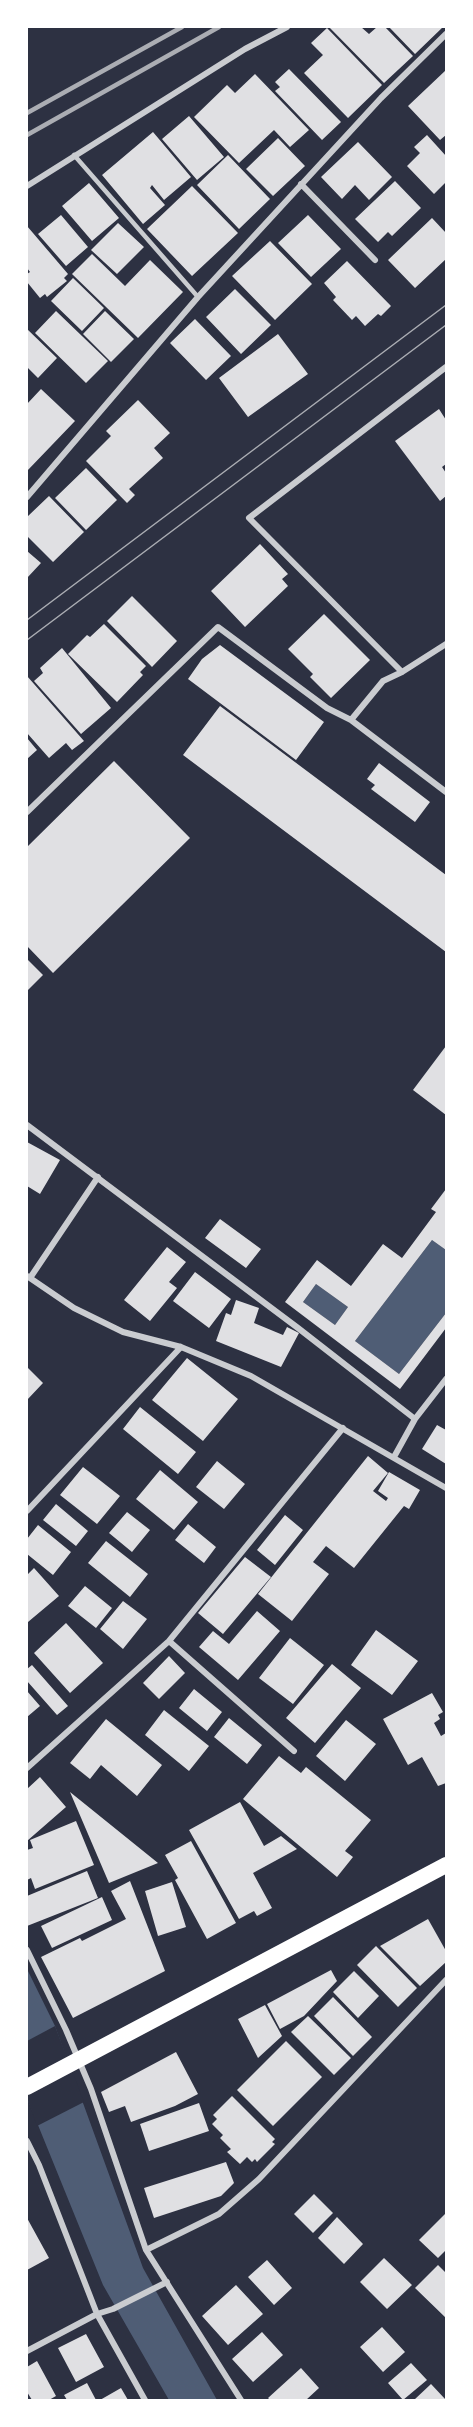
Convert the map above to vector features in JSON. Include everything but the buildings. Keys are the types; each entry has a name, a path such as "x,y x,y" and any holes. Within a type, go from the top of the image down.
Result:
{"highway":[{"path":"27,2087 446,1865"}],"street":[{"path":"27,186 245,49 287,27"},
{"path":"27,497 198,297 381,98 446,34"},
{"path":"302,184 375,260"},
{"path":"402,672 249,518 446,367"},
{"path":"27,812 218,627 327,708 351,720 446,792"},
{"path":"351,720 383,681 402,672 446,644"},
{"path":"27,1125 415,1419"},
{"path":"98,1177 28,1277 74,1308 123,1332 181,1347 251,1376 446,1488"},
{"path":"27,1511 181,1347"},
{"path":"394,1457 415,1419 446,1379"},
{"path":"27,1768 169,1641 343,1428"},
{"path":"169,1641 294,1751"},
{"path":"27,1950 74,2063 146,2250 242,2400"},
{"path":"146,2250 219,2214 259,2179 446,1980"},
{"path":"27,2142 39,2165 97,2314 145,2400"},
{"path":"27,2351 97,2314 113,2309 167,2282"}],"lane":[{"path":"74,155 198,297"}],"water":[{"path":"432,1240 446,1250 446,1313 399,1374 355,1341"},
{"path":"316,1284 348,1307 335,1325 303,1302"},
{"path":"27,1969 55,2026 143,2268 217,2400 169,2400 103,2285 27,2098"}],"pier":[{"path":"55,2026 84,2102 37,2126 27,2098 27,2041"}],"tram line":[{"path":"27,620 446,305"},
{"path":"27,640 446,325"}],"railway":[{"path":"27,113 182,27"},
{"path":"27,135 219,27"}]}
